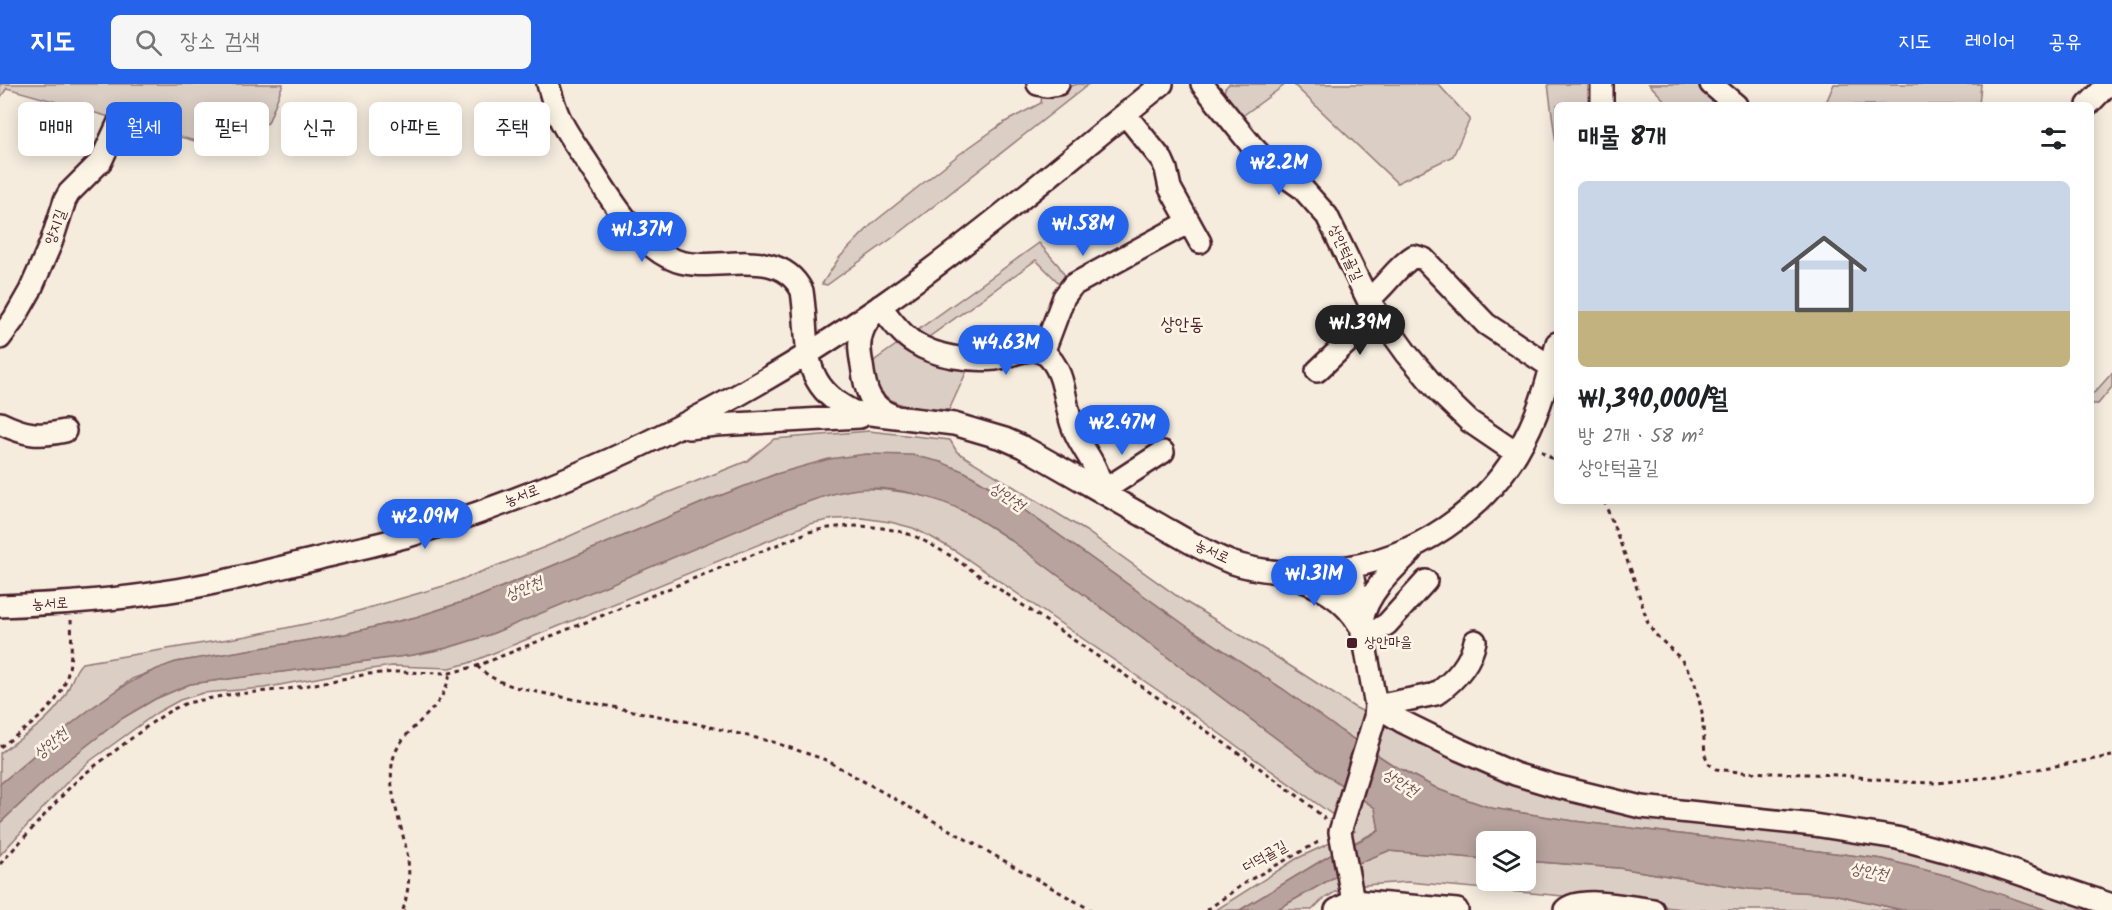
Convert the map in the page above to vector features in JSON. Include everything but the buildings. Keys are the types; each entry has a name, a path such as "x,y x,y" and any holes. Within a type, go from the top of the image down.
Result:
{"street":[{"path":"548,84 555,107 572,140 634,228 654,247 675,260 685,263 758,263 771,266 790,275 798,283 804,303 807,354"},
{"path":"1038,84 1047,86 1058,84"},
{"name":"농서로","path":"0,606 70,604 175,590 271,570 403,537 514,500 618,457 714,409 807,354 880,306 959,248 1162,84"},
{"name":"상안턱골길","path":"1202,84 1272,167 1302,188 1327,216 1373,307"},
{"path":"1602,84 1602,102"},
{"path":"1711,84 1732,102"},
{"path":"2091,102 2108,84"},
{"path":"1125,114 1162,160 1170,188 1200,242"},
{"name":"양지길","path":"0,338 30,291 51,243 65,200 100,161 106,149"},
{"path":"1043,352 1064,297 1073,285 1189,222"},
{"name":"상안턱골길","path":"1373,307 1386,285 1405,262 1414,256 1424,258 1486,324 1551,367"},
{"path":"900,418 890,415 875,405 869,399 864,383 860,340 866,323 880,306 914,343 947,355 968,359 996,359 1029,350 1043,352 1059,375 1072,426 1099,476 1101,492 1163,452"},
{"path":"1317,371 1373,307 1407,354 1451,406 1516,453"},
{"name":"농서로","path":"807,354 819,383 840,405 854,412 954,424 1005,439 1208,552 1246,566 1278,573 1351,567 1399,554 1447,527 1478,500 1516,453 1537,413 1554,355"},
{"path":"664,435 698,426 876,416"},
{"path":"0,423 31,434 46,436 65,431"},
{"path":"1362,632 1365,608 1370,600 1394,569 1419,544"},
{"path":"1351,567 1376,712 1342,831 1347,900 1456,910"},
{"path":"1278,573 1311,583 1334,597 1350,611 1362,632"},
{"path":"1362,632 1379,629 1387,624 1426,581"},
{"path":"1376,712 1436,694 1467,663 1473,654 1475,641"},
{"path":"1376,712 1403,722 1515,774 1555,786 1641,807 1814,825 1897,838 1988,863 2112,905"},
{"path":"1565,910 1572,904 1595,903 1653,910"}],"path":[{"path":"1605,504 1632,573 1648,623 1655,634 1682,659 1694,680 1702,712 1705,755 1709,764 1716,769 1739,772 1840,775 1903,782 1938,783 1998,776 2112,756"},
{"path":"0,864 71,786 87,772 153,722 187,703 227,695 288,689 368,674 450,673 477,666 809,532 830,526 882,528 906,533 951,556 1243,756 1342,831"},
{"path":"0,747 37,721 63,689 72,658 70,604"},
{"path":"477,666 485,674 498,681 522,689 689,722 773,742 826,760 1091,910"},
{"path":"403,910 409,888 408,858 394,794 392,763 396,749 405,735 439,700 447,686 450,673"},
{"name":"더덕골길","path":"1207,910 1281,861 1342,831"}],"shaded area":[{"path":"0,84 283,84 269,120 269,102 194,102 194,141 182,137 182,102 106,102 106,116 94,113 94,102 57,102 7,88 0,98"},
{"path":"1078,84 1089,84 902,231 827,285 822,284 839,258 873,223 957,156 1005,122 1041,103 1042,93"},
{"path":"1229,84 1286,84 1241,117 1224,94"},
{"path":"1293,84 1438,84 1470,119 1453,156 1397,183"},
{"path":"1548,84 1588,84 1588,102 1554,102 1554,129"},
{"path":"1649,84 1702,84 1725,102 1666,102"},
{"path":"1834,84 1981,84 1979,102 1826,102"},
{"path":"1039,243 1059,266 1068,281 1062,286 1036,260 926,339 915,332"},
{"path":"899,343 970,364 949,410 907,406 897,403 881,391 873,377 875,360"},
{"path":"2112,373 2112,387 2098,404 2094,404 2095,392"},
{"path":"869,431 950,440 957,452 1086,531 1184,601 1354,707 1458,758 1512,779 1896,844 2103,910 2046,910 1952,877 1883,859 1574,821 1491,808 1440,790 1393,765 1341,731 1283,689 1189,628 1003,495 965,472 776,474 478,597 416,617 345,634 176,662 132,679 0,784 0,753 49,716 65,696 82,663 247,636 334,618 447,585 545,547 662,495 747,461 774,439"},
{"path":"860,488 927,497 952,505 988,525 1312,765 1375,808 1379,830 1329,856 1240,910 1216,910 1296,859 1355,831 1198,718 957,552 913,528 862,518 834,519 809,524 469,663 450,668 392,666 264,688 203,693 180,700 158,712 90,761 67,782 0,855 0,823 63,764 121,719 155,699 190,684 413,655 447,648 489,635 793,507 826,495"},
{"path":"1388,851 1476,858 1476,888 1408,882 1364,885 1335,892 1312,910 1276,910 1361,862"},
{"path":"1536,862 1619,868 1749,889 1833,894 1902,910 1691,910 1508,891 1536,891"}],"water":[{"name":"상안천","path":"866,454 912,455 941,462 965,472 1003,495 1189,628 1283,689 1341,731 1393,765 1440,790 1491,808 1574,821 1883,859 1952,877 2046,910 1902,910 1833,894 1749,889 1619,868 1536,862 1536,831 1476,831 1476,858 1388,851 1361,862 1276,910 1240,910 1329,856 1379,831 1375,808 1312,765 989,526 954,507 927,497 871,488 825,496 793,507 489,635 447,648 413,655 190,684 155,699 121,719 63,764 0,823 0,784 83,714 105,698 151,672 176,662 345,634 416,617 478,597 776,474 829,459"}],"place":[{"name":"상안마을","path":"1352,643"}],"district":[{"name":"상안동","path":"1182,325"}]}
